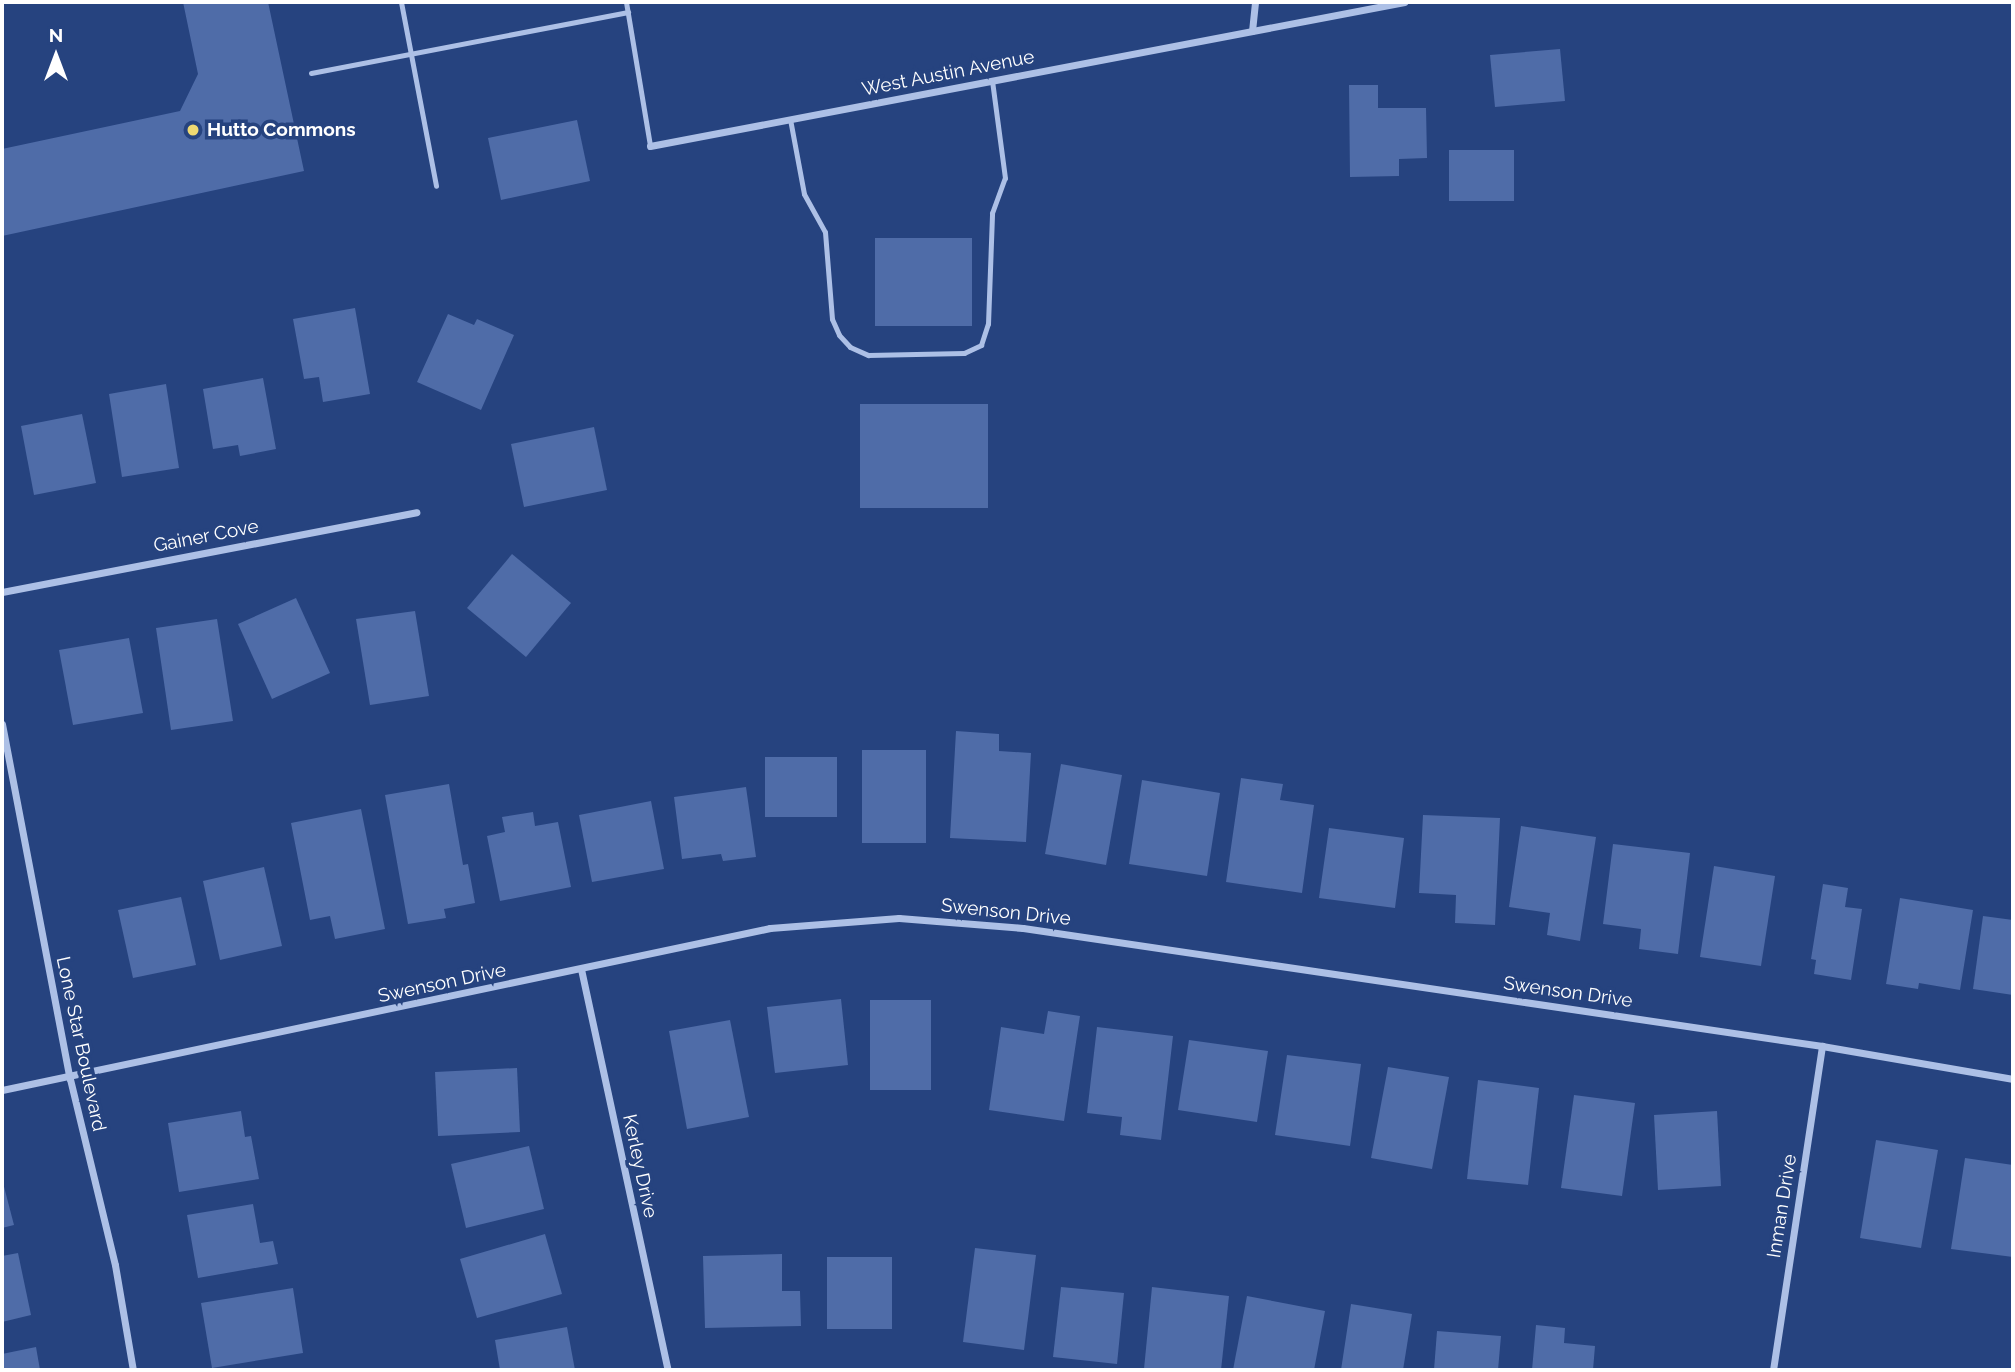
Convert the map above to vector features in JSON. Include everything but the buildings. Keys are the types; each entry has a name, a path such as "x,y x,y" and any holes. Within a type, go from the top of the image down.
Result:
{"street":[{"path":"1252,31 1255,2"},
{"name":"West Austin Avenue","path":"650,146 1404,2"},
{"name":"Gainer Cove","path":"2,592 416,512"},
{"name":"Lone Star Boulevard","path":"2,724 69,1079 115,1265 133,1370"},
{"name":"Swenson Drive","path":"2,1090 69,1079 770,928 899,918 1023,928 1822,1046 2013,1079"},
{"name":"Kerley Drive","path":"581,969 668,1370"},
{"name":"Inman Drive","path":"1773,1370 1822,1046"}],"lane":[{"path":"401,2 436,186"},
{"path":"626,2 650,146"},
{"path":"311,73 628,12"},
{"path":"790,119 804,194 825,232 832,319 839,335 850,347 868,355 964,353 981,345 989,324 992,214 1005,178 992,80"}],"place":[{"name":"Hutto Commons","path":"193,130"}]}
